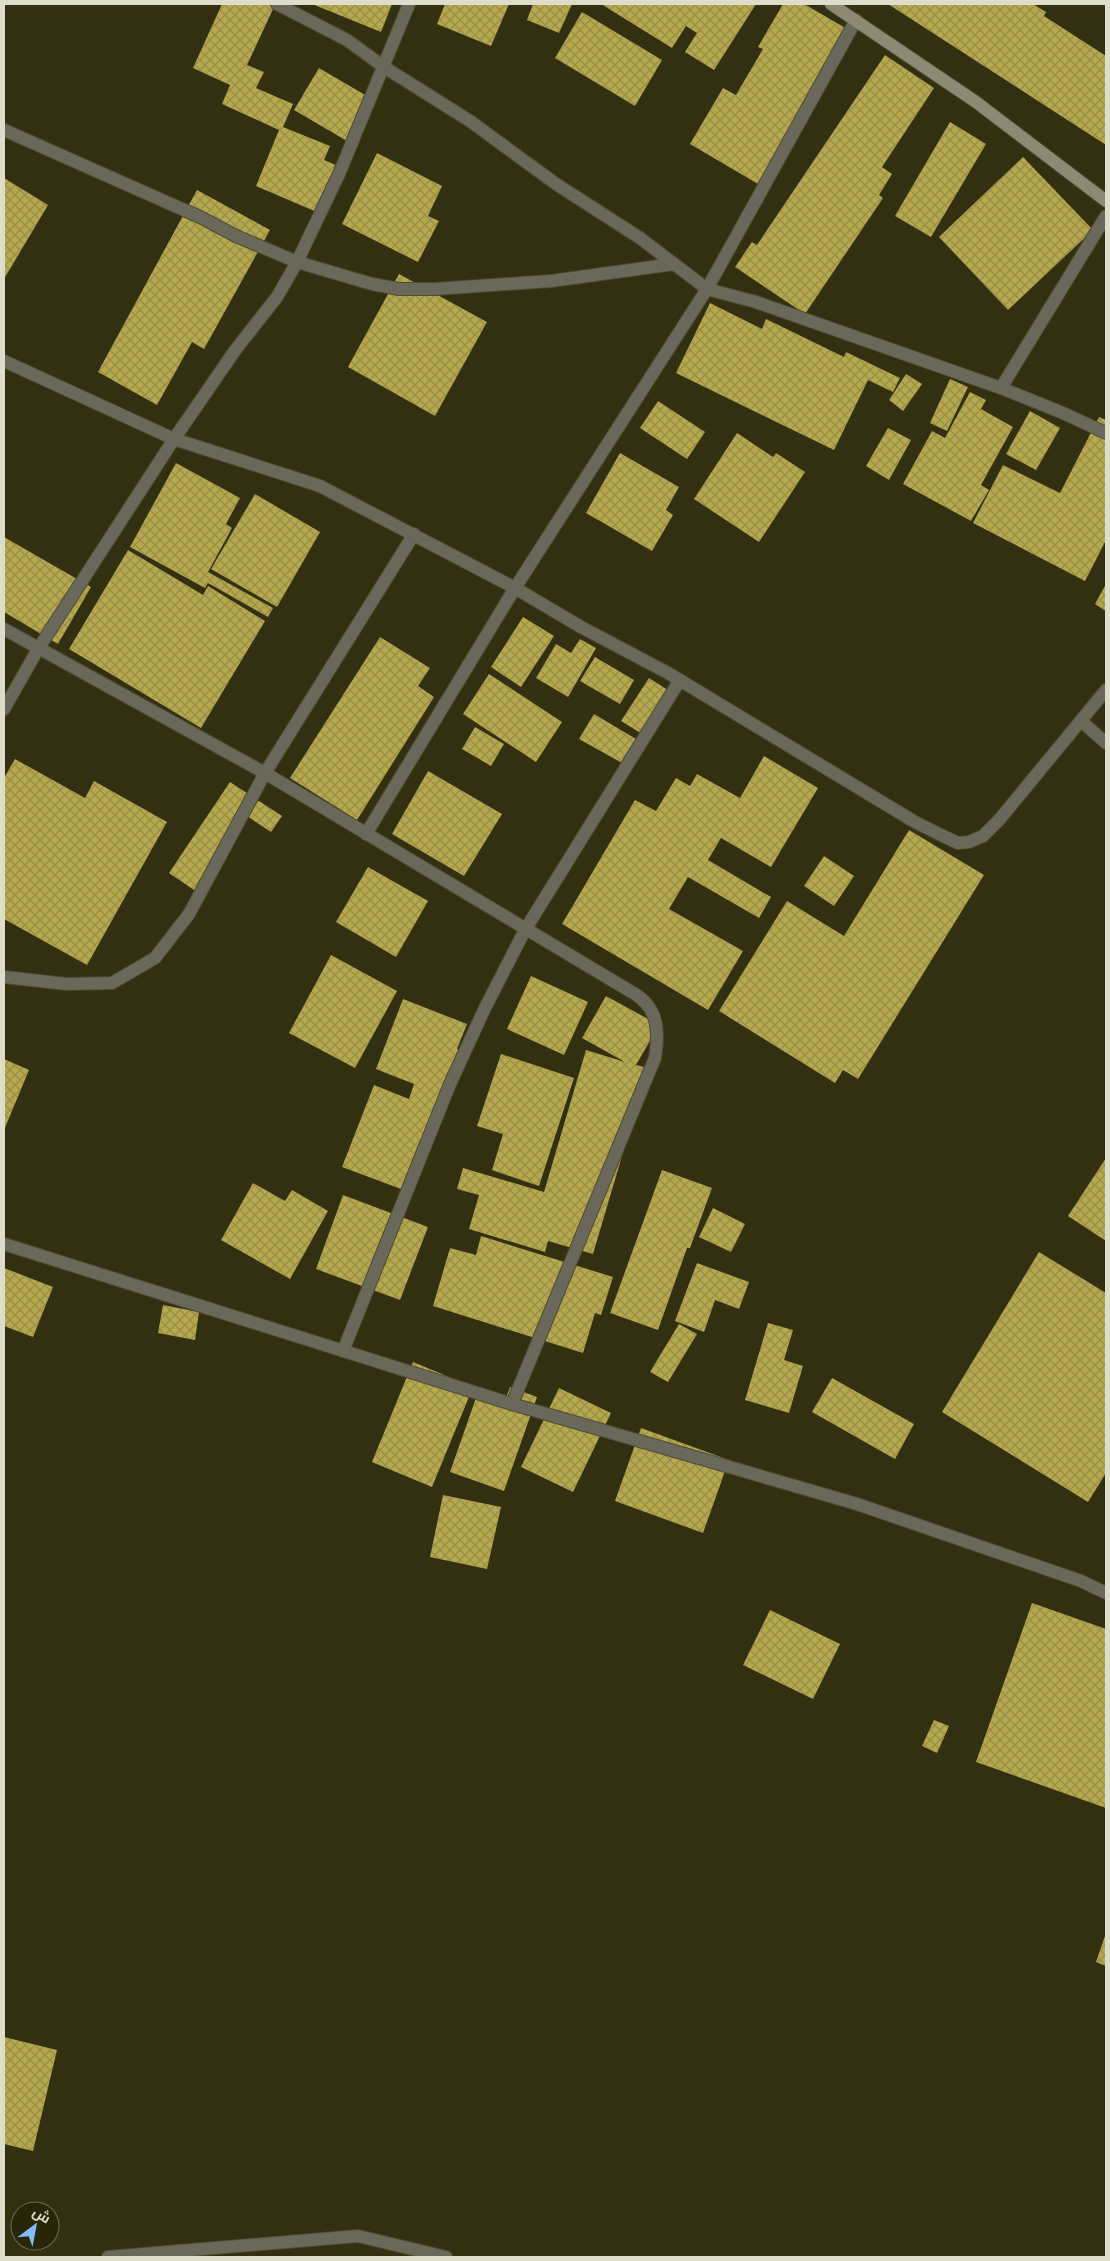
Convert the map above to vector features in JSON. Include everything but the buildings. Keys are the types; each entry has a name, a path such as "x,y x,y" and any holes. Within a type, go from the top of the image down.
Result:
{"main road":[{"path":"831,4 976,102 1106,201"}],"street":[{"path":"277,4 347,40 384,67 470,121 556,184 640,238 707,289 756,302 1001,388 1106,434"},
{"path":"4,709 38,649 174,439 236,349 277,297 297,262 339,174 409,4"},
{"path":"366,834 515,588 707,289 856,20"},
{"path":"4,130 297,262 372,284 398,289 435,290 551,281 674,264"},
{"path":"1001,388 1106,216"},
{"path":"4,361 174,439 320,486 515,588 581,627 680,680 915,822 958,843 969,842 983,836 999,820 1106,690"},
{"path":"4,977 67,984 112,983 155,958 189,914 265,773 414,534"},
{"path":"4,629 265,773 643,999 653,1014 658,1032 655,1058 512,1404"},
{"path":"343,1350 450,1084 484,1010 525,930 680,680"},
{"path":"1081,720 1106,743"},
{"path":"4,1244 512,1404 857,1504 1081,1581 1106,1593"},
{"path":"108,2257 358,2236 446,2257"}]}
